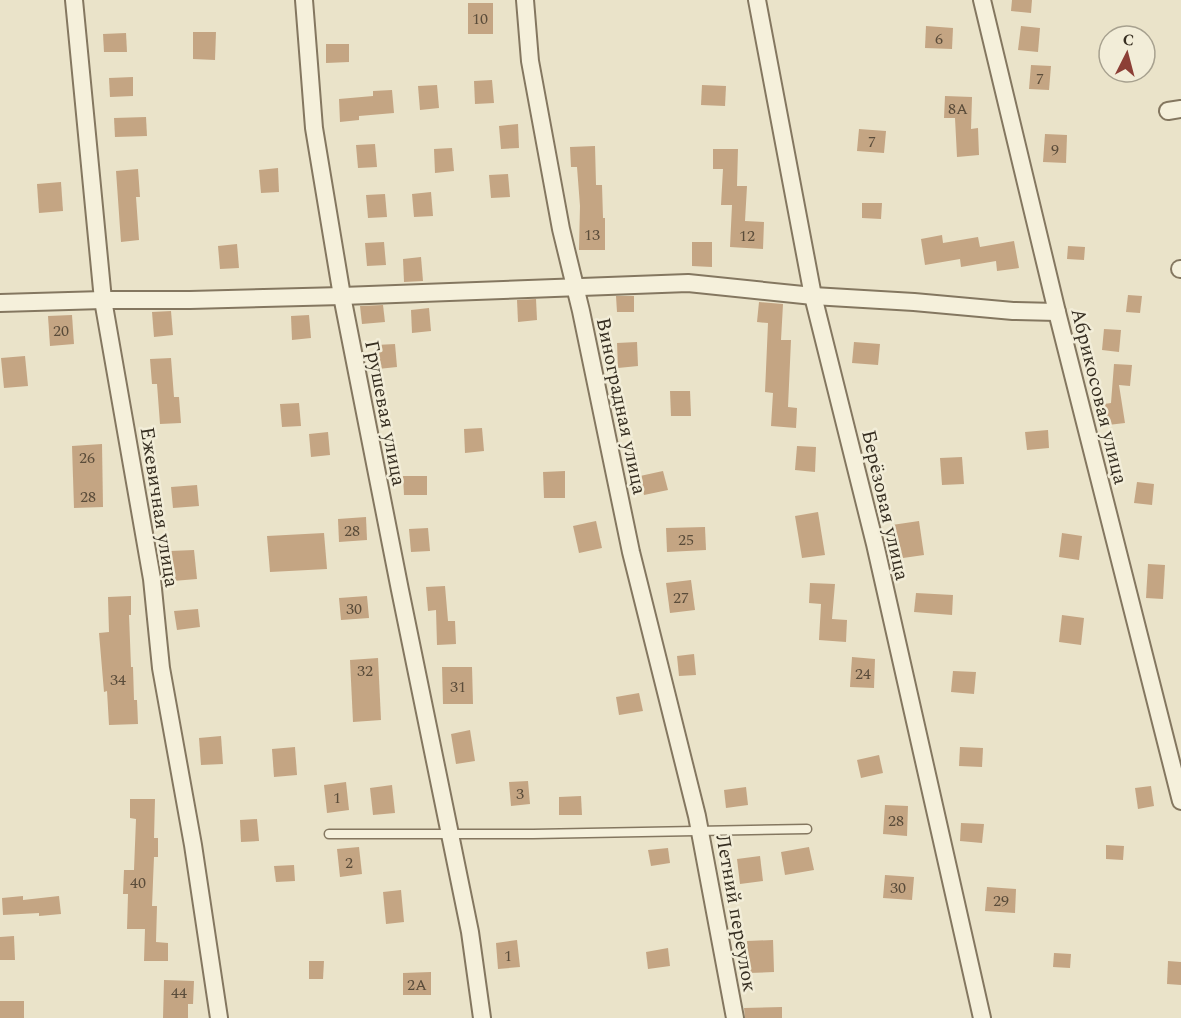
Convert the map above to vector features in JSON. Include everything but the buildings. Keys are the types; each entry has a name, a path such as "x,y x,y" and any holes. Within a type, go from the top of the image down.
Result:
{"street":[{"name":"Ежевичная улица","path":"74,0 103,300 152,579 161,668 193,845 219,1018"},
{"name":"Грушевая улица","path":"304,0 314,128 342,296 471,932 482,1018"},
{"name":"Виноградная улица","path":"525,0 530,61 561,229 576,287 631,552 699,824"},
{"name":"Берёзовая улица","path":"757,0 813,296 875,544 982,1018"},
{"name":"Абрикосовая улица","path":"982,0 1057,312 1181,801"},
{"path":"0,303 342,296 688,283 813,296 1013,311 1057,312"},
{"name":"Летний переулок","path":"699,824 735,1018"}],"lane":[{"path":"329,834 699,824 807,829"}]}
